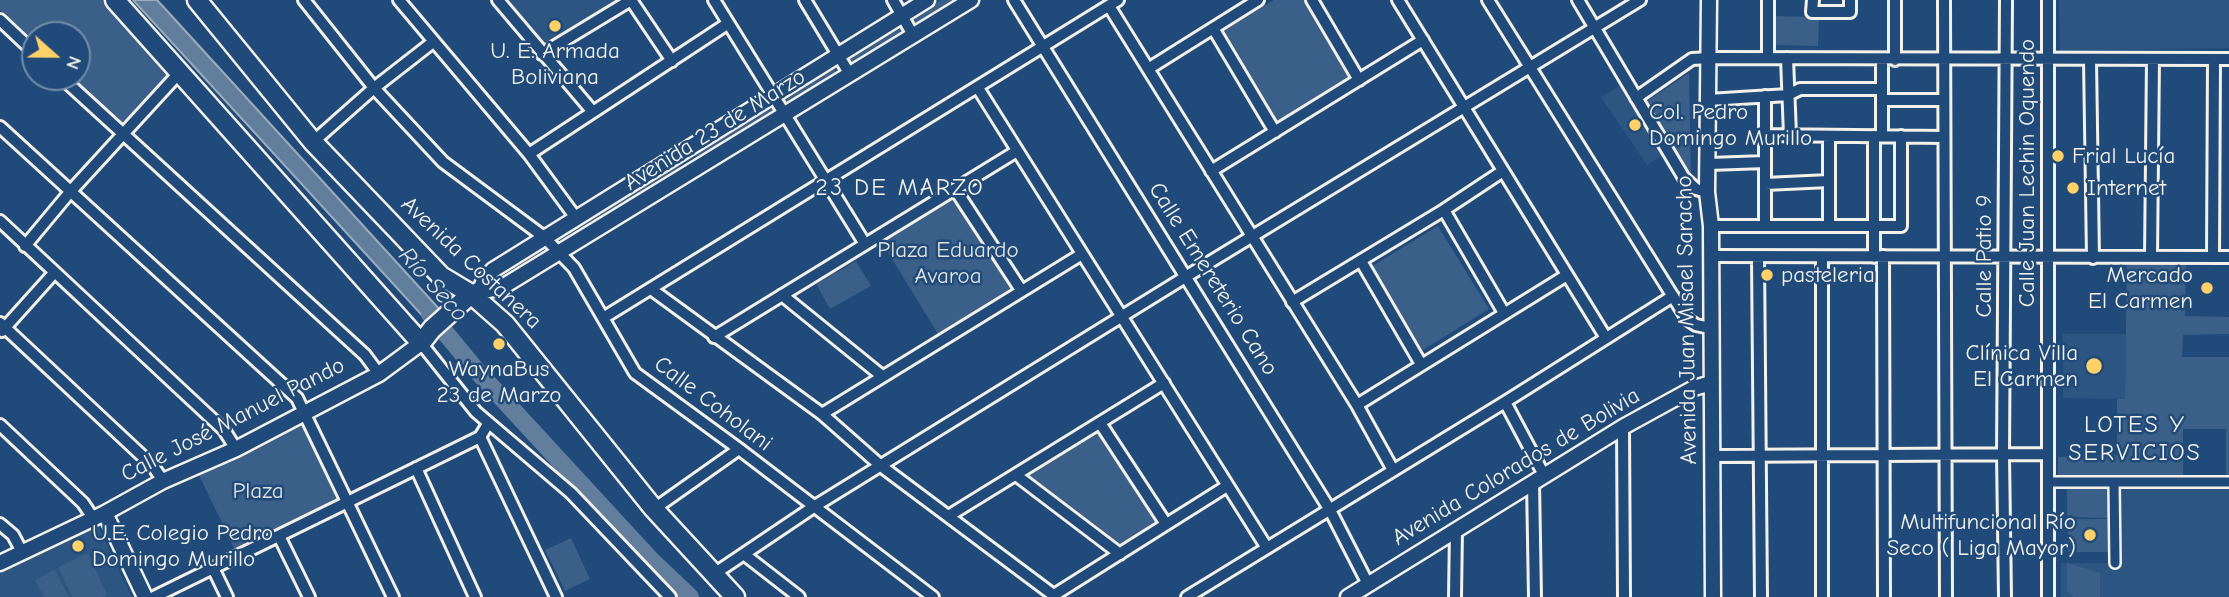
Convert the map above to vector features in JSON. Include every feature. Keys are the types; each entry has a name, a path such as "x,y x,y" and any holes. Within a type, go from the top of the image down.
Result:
{"main road":[{"path":"115,0 426,336"},
{"name":"Avenida Costanera","path":"197,0 313,142 441,276 476,291 520,341 654,509 735,597"},
{"name":"Calle José Manuel Pando","path":"426,336 476,291"}],"street":[{"name":"Calle Coholani","path":"304,0 374,88 443,162 544,237 581,276 635,373 933,597"},
{"path":"399,0 529,154 576,218"},
{"path":"498,0 593,112"},
{"path":"542,54 631,0 672,61"},
{"path":"714,0 865,244"},
{"path":"805,0 849,73"},
{"path":"893,0 913,35"},
{"name":"Avenida 23 de Marzo","path":"476,291 492,270 927,0"},
{"name":"Avenida 23 de Marzo","path":"476,291 504,286 971,0"},
{"name":"Calle Emereterio Cano","path":"1014,0 1330,510 1368,584"},
{"path":"1148,69 1258,0"},
{"path":"1312,0 1359,80"},
{"path":"1398,0 1606,338"},
{"path":"1488,0 1687,320 1710,328"},
{"path":"1578,0 1684,178 1696,189 1707,192"},
{"path":"714,574 815,506 1640,0"},
{"name":"Avenida Juan Misael Saracho","path":"1709,0 1707,192 1711,226 1713,597"},
{"path":"1768,0 1768,57"},
{"path":"1813,0 1812,12 1850,6"},
{"path":"1895,0 1895,60"},
{"path":"1944,0 1946,597"},
{"name":"Calle Patio 9","path":"2005,597 2003,455 2006,0"},
{"name":"Calle Juan Lechin Oquendo","path":"2048,0 2048,597"},
{"path":"603,318 1114,3 1148,69 1357,405 1393,470"},
{"path":"0,20 21,39"},
{"path":"529,154 727,24"},
{"path":"1213,28 1275,132"},
{"path":"1211,171 1423,40"},
{"path":"313,142 374,88 433,42"},
{"path":"1636,97 1692,60 1710,58 2229,59"},
{"path":"1787,58 1790,135"},
{"path":"2213,257 2214,59"},
{"path":"1882,60 1874,226 1878,257 1884,597"},
{"path":"2090,60 2093,258"},
{"path":"2151,257 2152,60"},
{"path":"25,246 70,192 180,72"},
{"path":"978,88 1267,548"},
{"path":"1708,100 1788,95 1800,89 1944,100"},
{"path":"76,91 365,355 379,374"},
{"path":"1765,96 1765,226"},
{"path":"0,127 297,398 393,597"},
{"path":"1765,135 1944,137"},
{"path":"1829,136 1829,226"},
{"path":"1711,226 1900,226 1901,136"},
{"path":"684,151 694,170"},
{"path":"714,337 1017,151"},
{"path":"1709,164 1765,162"},
{"path":"1292,302 1503,171"},
{"path":"1765,184 1829,181"},
{"path":"955,189 1021,290"},
{"path":"1444,210 1504,313"},
{"path":"0,221 224,430 236,449"},
{"path":"822,414 1082,254"},
{"path":"1711,256 2229,257"},
{"path":"1758,257 1761,597"},
{"path":"1822,257 1822,597"},
{"path":"1361,261 1422,364"},
{"path":"54,273 2,327 153,466 163,481"},
{"path":"1357,405 1567,275"},
{"path":"651,289 822,414 881,466 1055,596 1227,486"},
{"path":"782,295 882,376"},
{"path":"1187,597 1672,296"},
{"path":"426,336 488,424 511,440 571,493 670,597"},
{"name":"Calle José Manuel Pando","path":"0,563 163,481 236,449 379,374 426,336"},
{"path":"950,515 1164,383"},
{"name":"Avenida Colorados de Bolivia","path":"1348,597 1623,427 1694,388 1711,383"},
{"path":"1505,402 1539,479 1535,597"},
{"path":"1100,422 1166,524"},
{"path":"154,597 480,437 488,424"},
{"path":"0,425 99,515 145,597"},
{"path":"1623,427 1624,597"},
{"path":"480,437 556,597"},
{"path":"654,509 739,449"},
{"path":"1711,456 2048,454"},
{"path":"416,468 475,597"},
{"path":"1016,475 1120,554"},
{"path":"2049,482 2229,482"},
{"path":"2114,482 2115,563"},
{"path":"0,524 13,535 22,552"},
{"path":"1455,597 1456,530"},
{"path":"279,536 309,597"},
{"path":"745,555 799,597"},
{"path":"213,568 227,597"}],"shaded area":[{"name":"Río Seco","path":"133,0 157,0 169,13 442,312 430,324"},
{"name":"U. E. Armada Boliviana","path":"504,0 624,0 542,49"},
{"path":"2059,0 2229,0 2229,48 2060,51"},
{"name":"Col. Pedro Domingo Murillo","path":"1624,83 1667,153 1647,165 1601,97"},
{"name":"Clínica Villa El Carmen","path":"2063,334 2126,334 2125,399 2063,398"},
{"path":"2119,487 2229,487 2229,597 2061,597 2061,563 2119,563"},
{"name":"U.E. Colegio Pedro Domingo Murillo","path":"96,522 132,597 0,597 0,570"}],"green space":[{"path":"0,0 104,0 170,71 122,123 87,91 91,91 91,21 21,21 21,30 0,10"},
{"path":"941,0 956,0 915,26 911,19"},
{"path":"1274,0 1304,0 1354,80 1280,128 1222,32"},
{"path":"1772,16 1819,17 1818,46 1772,45"},
{"path":"899,27 902,32 852,64 849,59"},
{"path":"833,67 837,73 787,104 783,98"},
{"path":"1689,73 1691,175 1643,104"},
{"path":"772,107 775,112 698,159 695,155"},
{"path":"677,162 681,168 561,243 557,237"},
{"name":"Plaza Eduardo Avaroa","path":"957,195 1014,286 938,334 881,241"},
{"path":"1438,226 1489,309 1423,350 1369,268"},
{"path":"2127,260 2186,260 2185,316 2229,317 2229,334 2183,335 2182,357 2229,357 2229,477 2226,477 2226,429 2183,429 2183,478 2058,478 2058,457 2117,455 2117,399 2125,399"},
{"path":"856,261 871,286 830,309 816,284"},
{"name":"Plaza","path":"304,421 342,496 235,550 198,473"},
{"path":"1098,430 1158,523 1122,547 1027,477"},
{"path":"2067,489 2109,489 2109,518 2067,517"},
{"name":"Multifuncional Río Seco ( Liga Mayor)","path":"2068,519 2113,519 2113,552 2068,552"},
{"path":"571,538 590,579 565,591 545,550"},
{"path":"88,553 107,595 72,597 58,567"},
{"path":"2067,563 2100,573 2100,597 2073,597 2067,591"},
{"path":"55,570 69,597 44,597 35,580"}],"waterway":[{"name":"Río Seco","path":"430,314 476,370 651,560 690,597"}],"place":[{"name":"U. E. Armada Boliviana","path":"555,26"},
{"name":"Col. Pedro Domingo Murillo","path":"1635,125"},
{"name":"Frial Lucía","path":"2058,156"},
{"name":"Internet","path":"2073,188"},
{"name":"pasteleria","path":"1767,275"},
{"name":"Mercado El Carmen","path":"2207,288"},
{"name":"WaynaBus 23 de Marzo","path":"499,344"},
{"name":"Clínica Villa El Carmen","path":"2094,366"},
{"name":"Multifuncional Río Seco ( Liga Mayor)","path":"2090,535"},
{"name":"U.E. Colegio Pedro Domingo Murillo","path":"78,546"}],"district":[{"name":"23 DE MARZO","path":"900,188"},
{"name":"LOTES Y SERVICIOS","path":"2135,439"}]}
